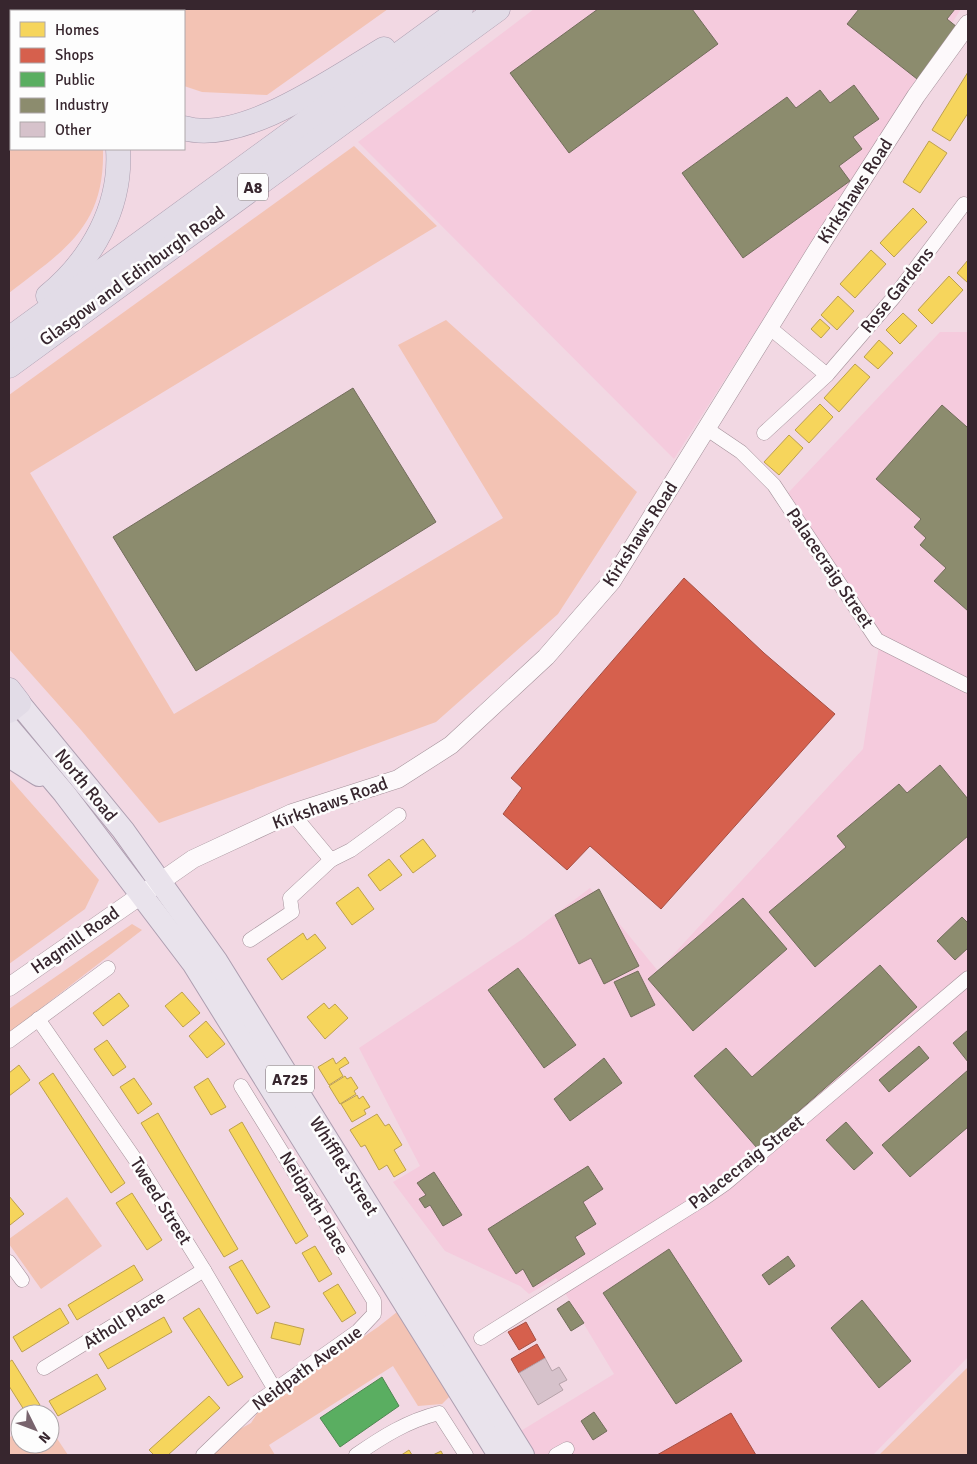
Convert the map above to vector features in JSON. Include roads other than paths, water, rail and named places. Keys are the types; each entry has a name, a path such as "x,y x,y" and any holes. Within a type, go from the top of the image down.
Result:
{"highway":[{"path":"185,128 191,130 232,128 280,109 454,9"},
{"name":"Glasgow and Edinburgh Road","path":"9,339 461,9"},
{"name":"Glasgow and Edinburgh Road","path":"9,366 498,9"},
{"path":"9,329 63,284 94,244 110,214 119,172 118,150"}],"main road":[{"name":"North Road","path":"12,701 123,830 161,881"},
{"name":"North Road","path":"9,728 64,793 142,894"},
{"name":"A725","path":"9,756 24,764 64,793"},
{"name":"Whifflet Street","path":"161,881 217,962 425,1319 499,1455"},
{"name":"Whifflet Street","path":"142,894 198,971 406,1287"},
{"name":"Whifflet Street","path":"425,1319 523,1455"}],"street":[{"name":"Kirkshaws Road","path":"142,894 193,859 292,813 398,779 451,745 504,698 546,657 612,581 819,247 916,96 968,24"},
{"name":"Rose Gardens","path":"764,433 827,375 894,297 964,204"},
{"path":"770,328 827,375"},
{"name":"Palacecraig Street","path":"707,429 741,452 774,485 877,640 968,686"},
{"path":"292,813 331,860"},
{"path":"250,940 292,912 290,898 331,860 351,850 399,815"},
{"name":"Hagmill Road","path":"9,987 142,894"},
{"path":"9,1041 108,968"},
{"name":"Palacecraig Street","path":"481,1338 726,1183 968,978"},
{"name":"Tweed Street","path":"38,1019 129,1152 204,1270 274,1388"},
{"name":"Neidpath Place","path":"241,1086 270,1130 374,1301 374,1314 368,1323"},
{"path":"9,1262 22,1280"},
{"name":"Atholl Place","path":"44,1368 204,1270"},
{"name":"Neidpath Avenue","path":"203,1455 274,1388 368,1323"},
{"path":"356,1455 402,1425 439,1413 466,1455"}]}
